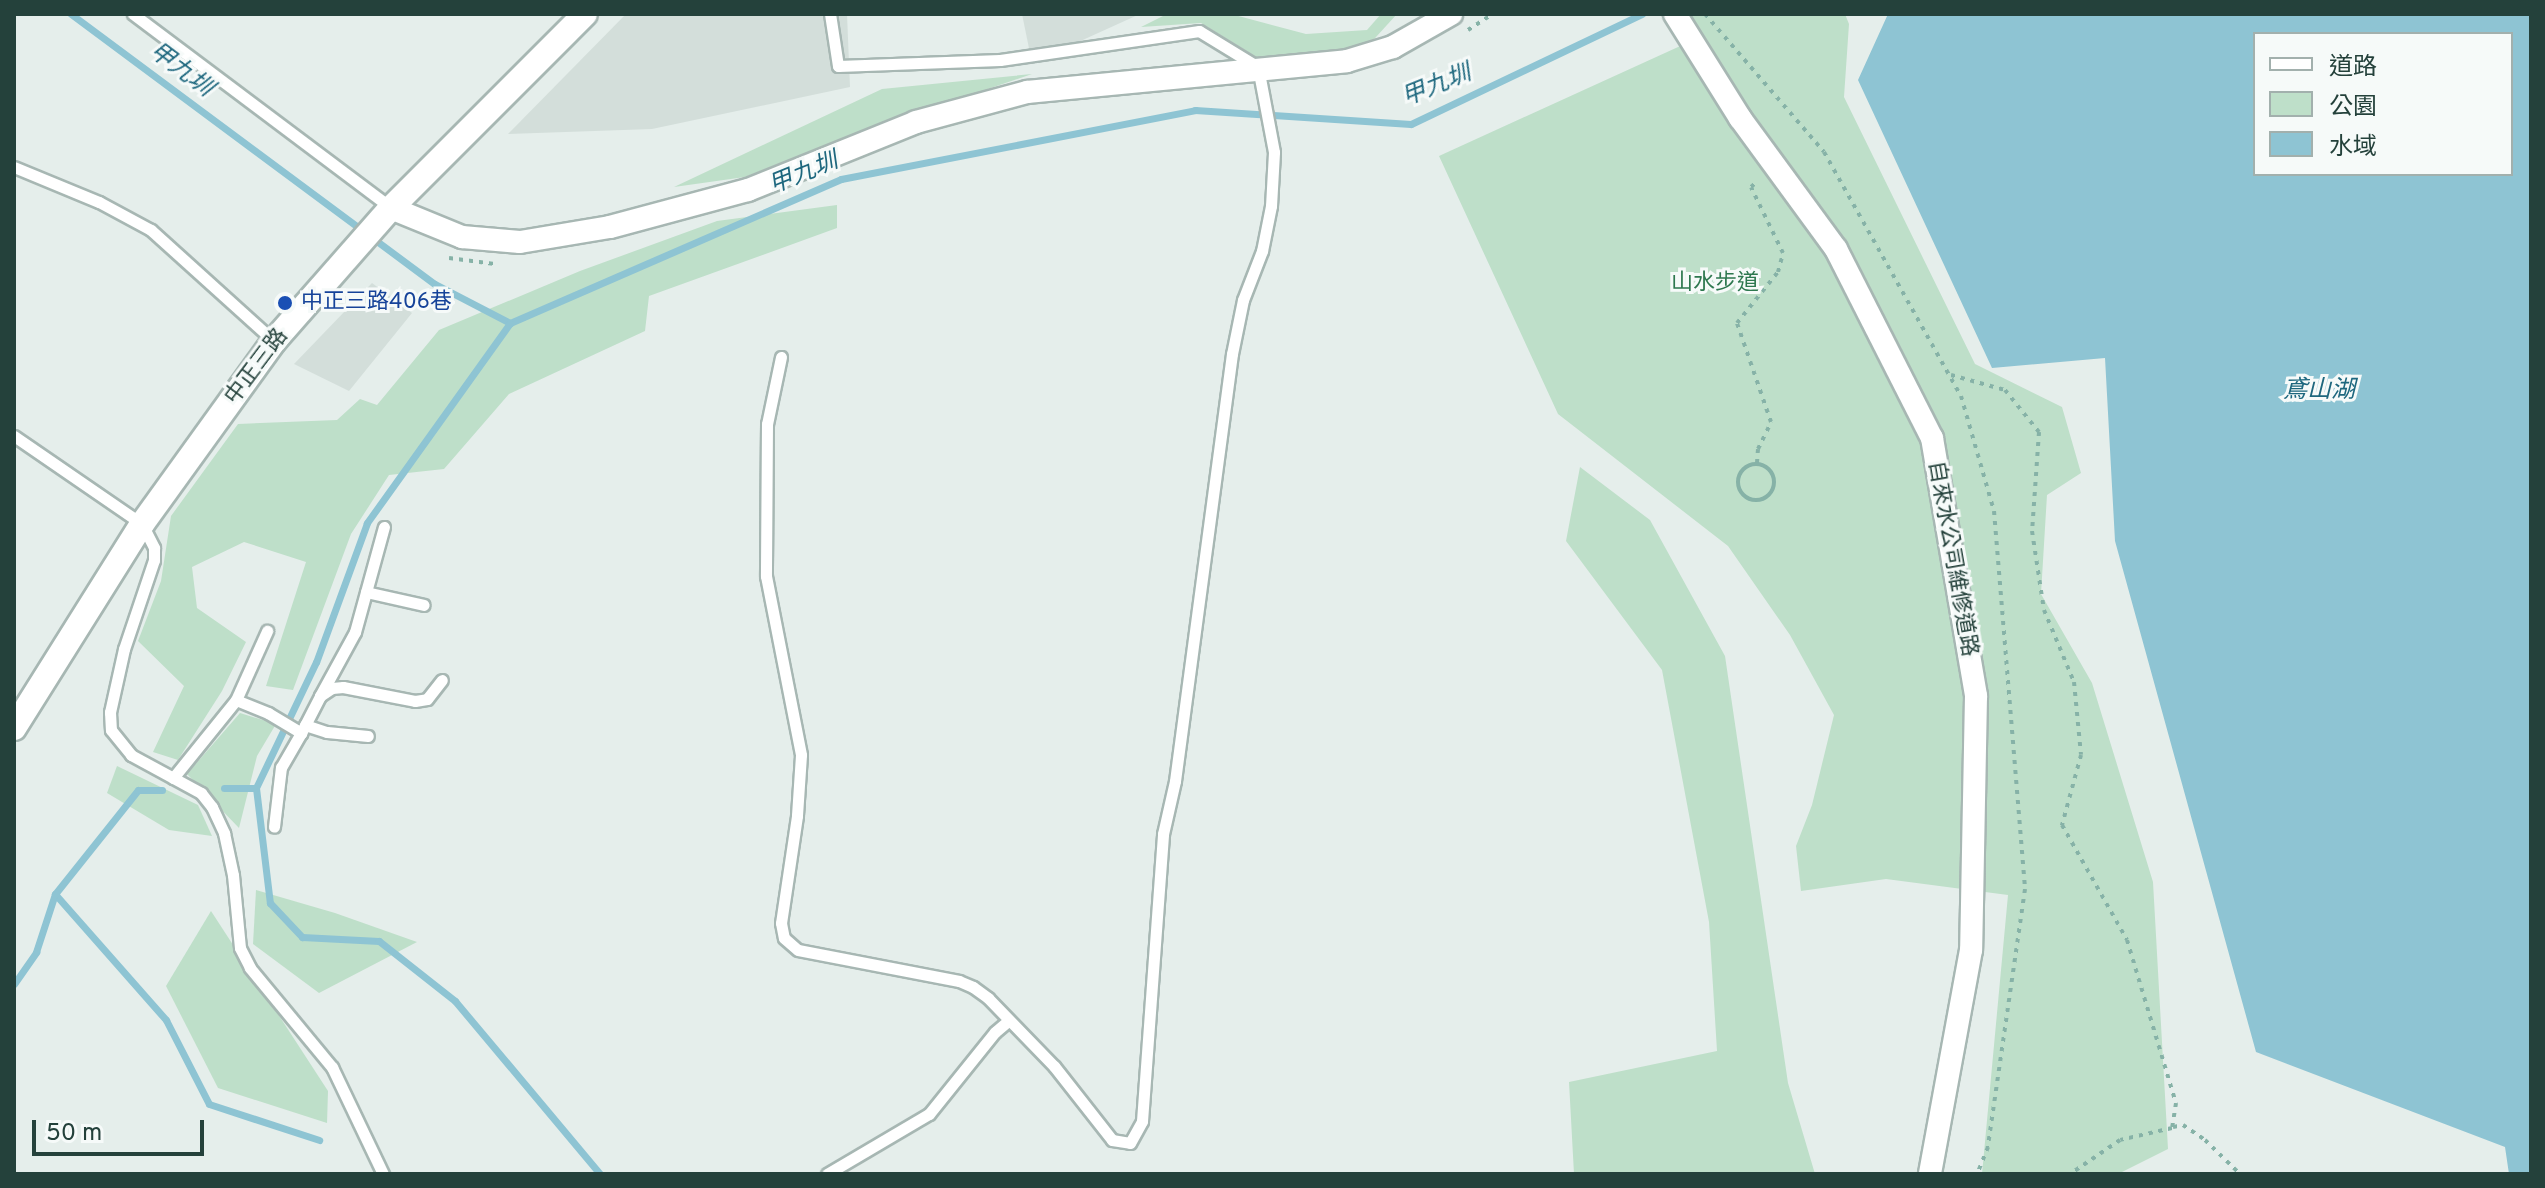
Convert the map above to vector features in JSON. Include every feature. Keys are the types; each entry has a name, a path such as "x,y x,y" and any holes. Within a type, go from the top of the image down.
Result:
{"street":[{"name":"中正三路","path":"14,728 142,524 274,341 388,212 585,14"},
{"path":"388,212 462,237 520,242 610,227 748,190 916,122 1027,92 1258,67 1347,61 1393,47 1451,14"},
{"name":"自來水公司維修道路","path":"1677,16 1740,118 1836,249 1932,438 1976,696 1971,950 1930,1174"}],"lane":[{"path":"133,14 388,212"},
{"path":"781,357 767,424 766,576 801,755 797,816 781,923 784,938 798,950 959,981 988,998 1054,1066 1112,1140 1121,1144 1137,1136 1143,1105 1163,834 1175,781 1232,354 1243,300 1262,251 1271,206 1272,139 1258,67 1199,31 1000,60 838,66 830,14"},
{"path":"14,167 99,202 151,230 274,341"},
{"path":"14,436 142,524 154,548 154,560 124,649 110,712 111,730 131,755 201,793 224,833 233,875 240,948 250,968 332,1067 383,1174"},
{"path":"274,827 281,767 355,632 384,527"},
{"path":"366,592 424,605"},
{"path":"173,778 236,700 267,631"},
{"path":"320,696 343,687 415,701 427,699 442,680"},
{"path":"236,700 300,729 368,736"},
{"path":"827,1174 929,1114 995,1032 1008,1021"}],"path":[{"path":"1459,35 1493,14"},
{"path":"1757,463 1758,449 1771,422 1738,336 1737,323 1778,272 1783,253 1751,187 1775,166"},
{"path":"444,255 454,261 487,266 500,263"},
{"path":"1949,374 2005,390 2039,432 2032,531 2044,610 2074,682 2081,755 2062,825 2127,940 2176,1103 2172,1128"},
{"path":"1757,463 1769,468 1775,485 1768,496 1757,500 1742,493 1738,482 1741,471 1757,463"},
{"path":"2070,1174 2120,1140 2183,1125 2205,1140 2240,1174"}],"shaded area":[{"path":"626,14 847,14 850,87 652,129 508,134"},
{"path":"1022,14 1140,14 1032,63"},
{"path":"372,283 412,313 349,391 294,364"}],"green space":[{"path":"1167,14 1231,14 1306,34 1367,30 1381,14 1397,14 1366,48 1261,60 1201,23 1141,27"},
{"name":"山水步道","path":"1685,14 1845,14 1849,24 1844,97 1975,364 2062,407 2081,473 2047,495 2041,594 2092,683 2153,882 2168,1149 2118,1174 1982,1174 2008,895 1886,879 1801,891 1796,846 1812,805 1834,715 1790,635 1728,546 1558,414 1439,156 1700,37"},
{"path":"1032,74 855,134 745,177 674,187 882,89"},
{"path":"837,205 837,228 649,296 645,331 509,394 444,469 389,475 351,534 293,690 266,686 306,562 244,542 192,567 197,608 246,642 222,691 178,760 153,752 184,686 138,641 161,581 171,516 238,424 337,420 360,399 377,405 439,330 580,271 717,221"},
{"path":"1580,467 1650,520 1725,656 1788,1083 1815,1174 1574,1174 1569,1082 1717,1051 1709,922 1662,670 1566,541"},
{"path":"240,713 276,724 257,756 239,828 187,774"},
{"path":"117,766 198,805 212,836 169,830 107,793"},
{"path":"256,890 417,942 319,993 253,944"},
{"path":"211,911 328,1091 327,1123 218,1088 166,986"}],"water":[{"name":"鳶山湖","path":"1888,14 2531,14 2531,1174 2509,1174 2505,1147 2256,1052 2115,541 2105,358 1992,368 1858,80"}],"waterway":[{"name":"甲九圳","path":"71,14 435,284 510,323 841,179 1195,110 1411,124 1642,14"},
{"path":"510,323 367,523 316,662 256,788 270,903 302,937 379,941 455,1001 600,1174"},
{"path":"224,788 256,788"},
{"path":"14,984 36,952 55,894 138,790 162,790"},
{"path":"55,894 166,1020 209,1104 319,1140"}],"place":[{"name":"中正三路406巷","path":"285,303"}]}
